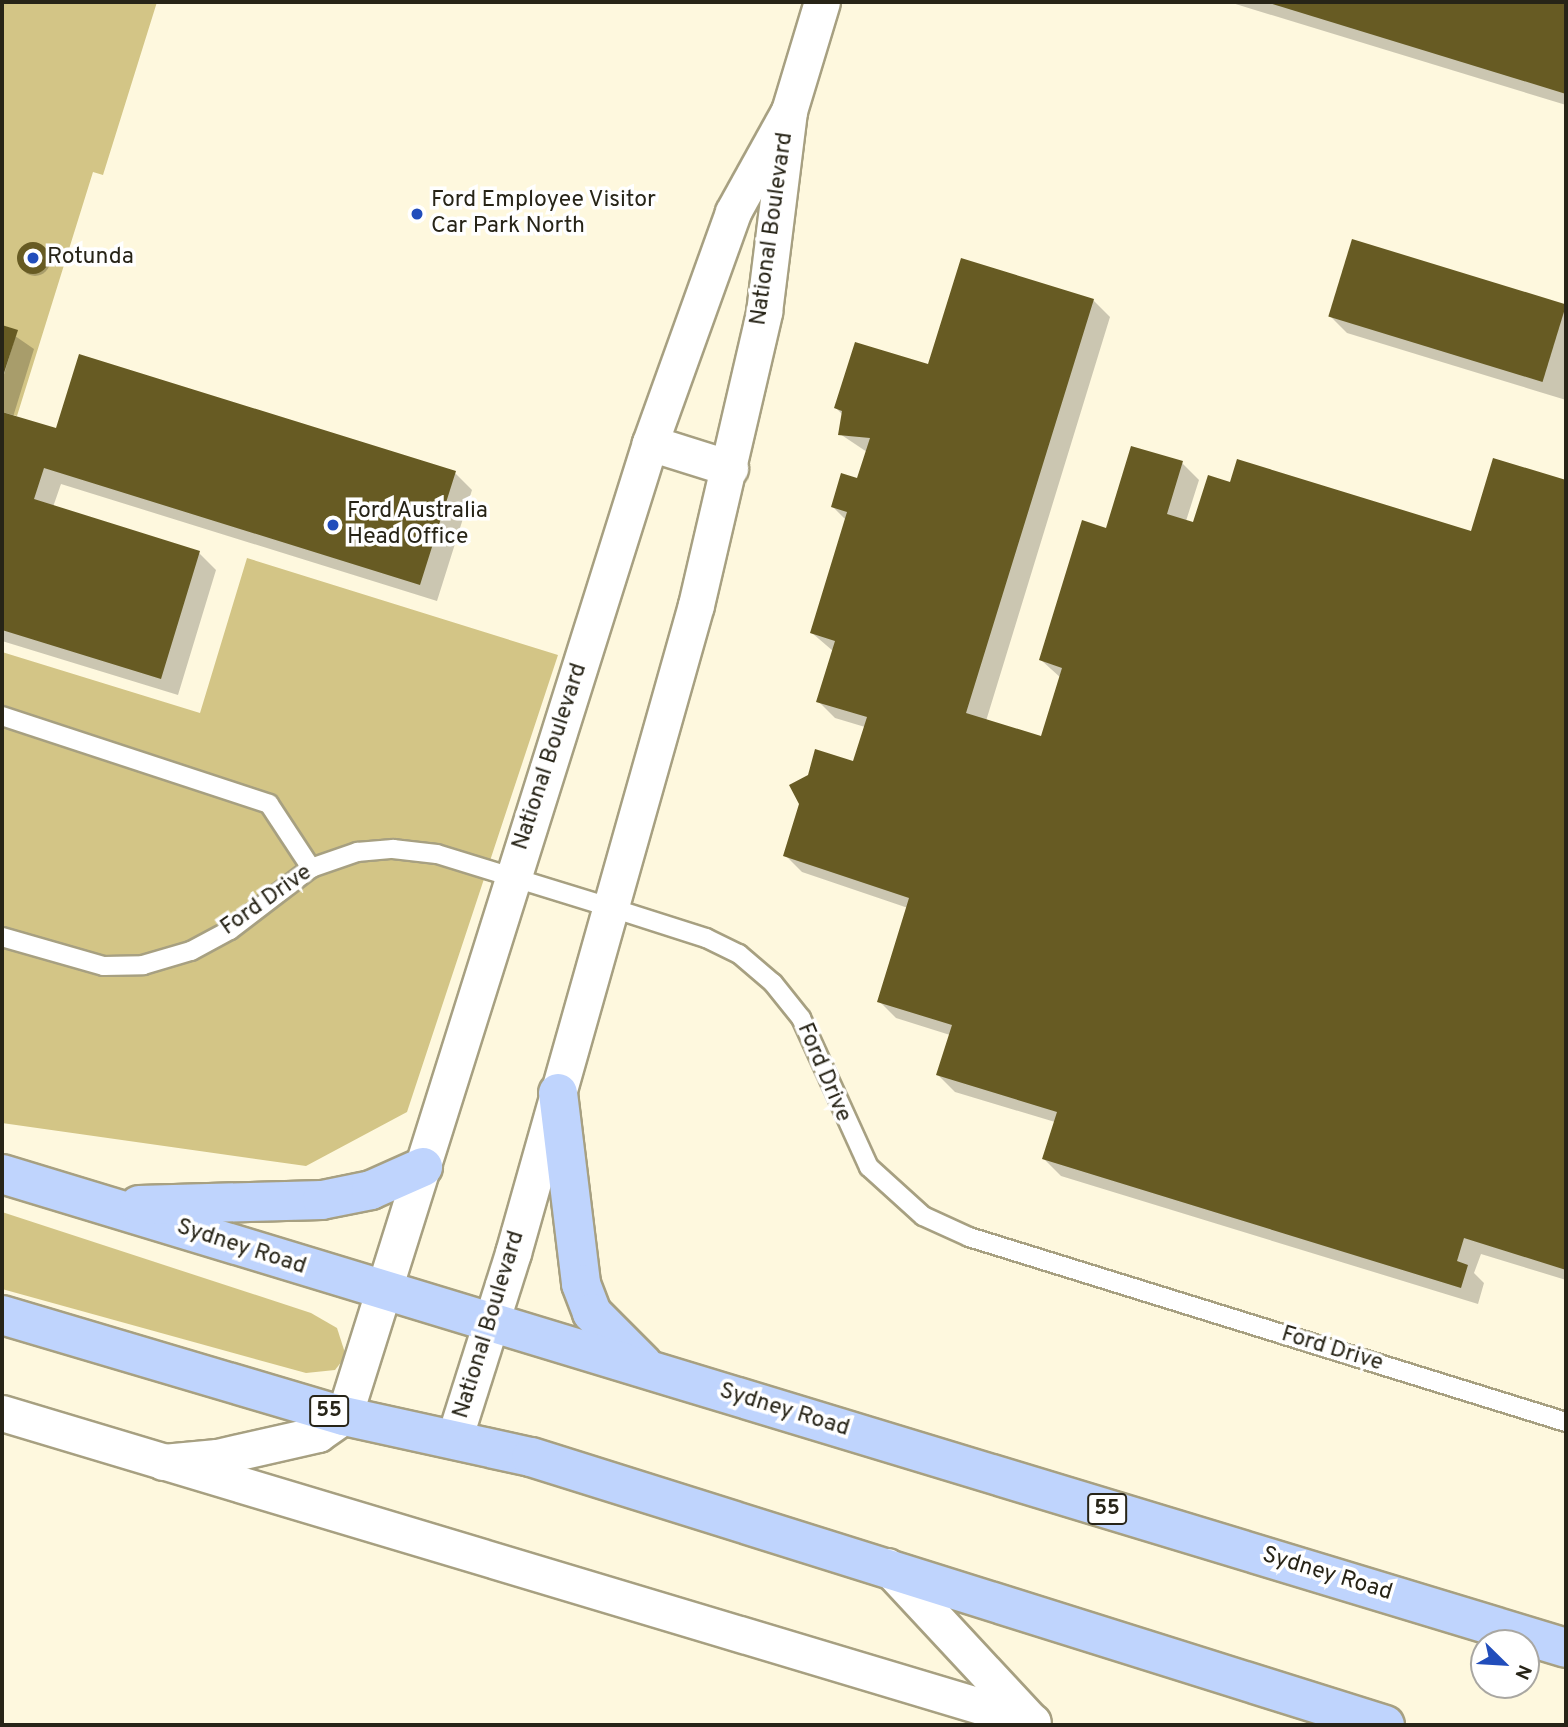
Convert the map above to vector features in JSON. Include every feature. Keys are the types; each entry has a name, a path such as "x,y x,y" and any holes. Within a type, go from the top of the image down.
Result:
{"highway":[{"path":"558,1093 581,1283 592,1313 648,1370"},
{"path":"109,1206 322,1200 371,1190 423,1167"},
{"name":"Sydney Road","path":"2,1174 492,1325 1566,1648"},
{"name":"55","path":"2,1315 344,1416 454,1439 885,1564 1385,1725"}],"street":[{"name":"National Boulevard","path":"454,1439 492,1325 612,908 730,468 764,312 789,111 822,2"},
{"name":"National Boulevard","path":"344,1416 386,1292 512,878 650,443 733,212 789,111"},
{"path":"650,443 730,468"},
{"path":"2,1413 1037,1724"},
{"path":"163,1462 307,1437 344,1416"},
{"path":"885,1564 1037,1724"}],"lane":[{"path":"2,716 269,804 311,867"},
{"name":"Ford Drive","path":"2,937 104,966 143,965 191,951 230,930 311,867 357,852 393,849 437,855 612,908 706,938 740,954 773,983 801,1018 869,1167 923,1216 969,1237 1566,1422"}],"shaded area":[{"path":"2,2 157,2 103,175 93,172 17,416 2,412 2,381 17,331 2,325"},
{"path":"247,558 558,655 407,1112 306,1166 2,1123 2,652 200,713"},
{"path":"2,1212 311,1313 337,1328 346,1356 335,1370 306,1373 2,1289"}],"building":[{"path":"1266,2 1566,2 1566,94"},
{"path":"1352,239 1566,304 1543,382 1328,316"},
{"name":"Rotunda","path":"33,242 44,247 49,258 44,269 33,274 22,269 17,258 22,247"},
{"path":"961,258 1094,299 966,713 1041,736 1062,668 1039,660 1082,520 1106,528 1131,446 1183,461 1167,514 1193,522 1208,475 1230,482 1237,459 1471,531 1493,458 1566,480 1566,1270 1464,1238 1457,1261 1468,1265 1461,1288 1042,1159 1057,1112 936,1075 952,1025 877,1002 909,898 783,856 799,804 789,785 808,775 815,749 853,761 867,717 816,702 835,641 810,633 847,512 831,507 841,473 857,478 870,438 838,435 842,411 834,408 855,342 928,364"},
{"path":"2,325 18,330 2,379"},
{"name":"Ford Australia Head Office","path":"79,354 456,471 420,585 44,468 34,499 200,551 161,679 2,630 2,412 56,428"}],"place":[{"name":"Ford Employee Visitor Car Park North","path":"417,214"},
{"name":"Rotunda","path":"33,258"},
{"name":"Ford Australia Head Office","path":"333,525"}]}
